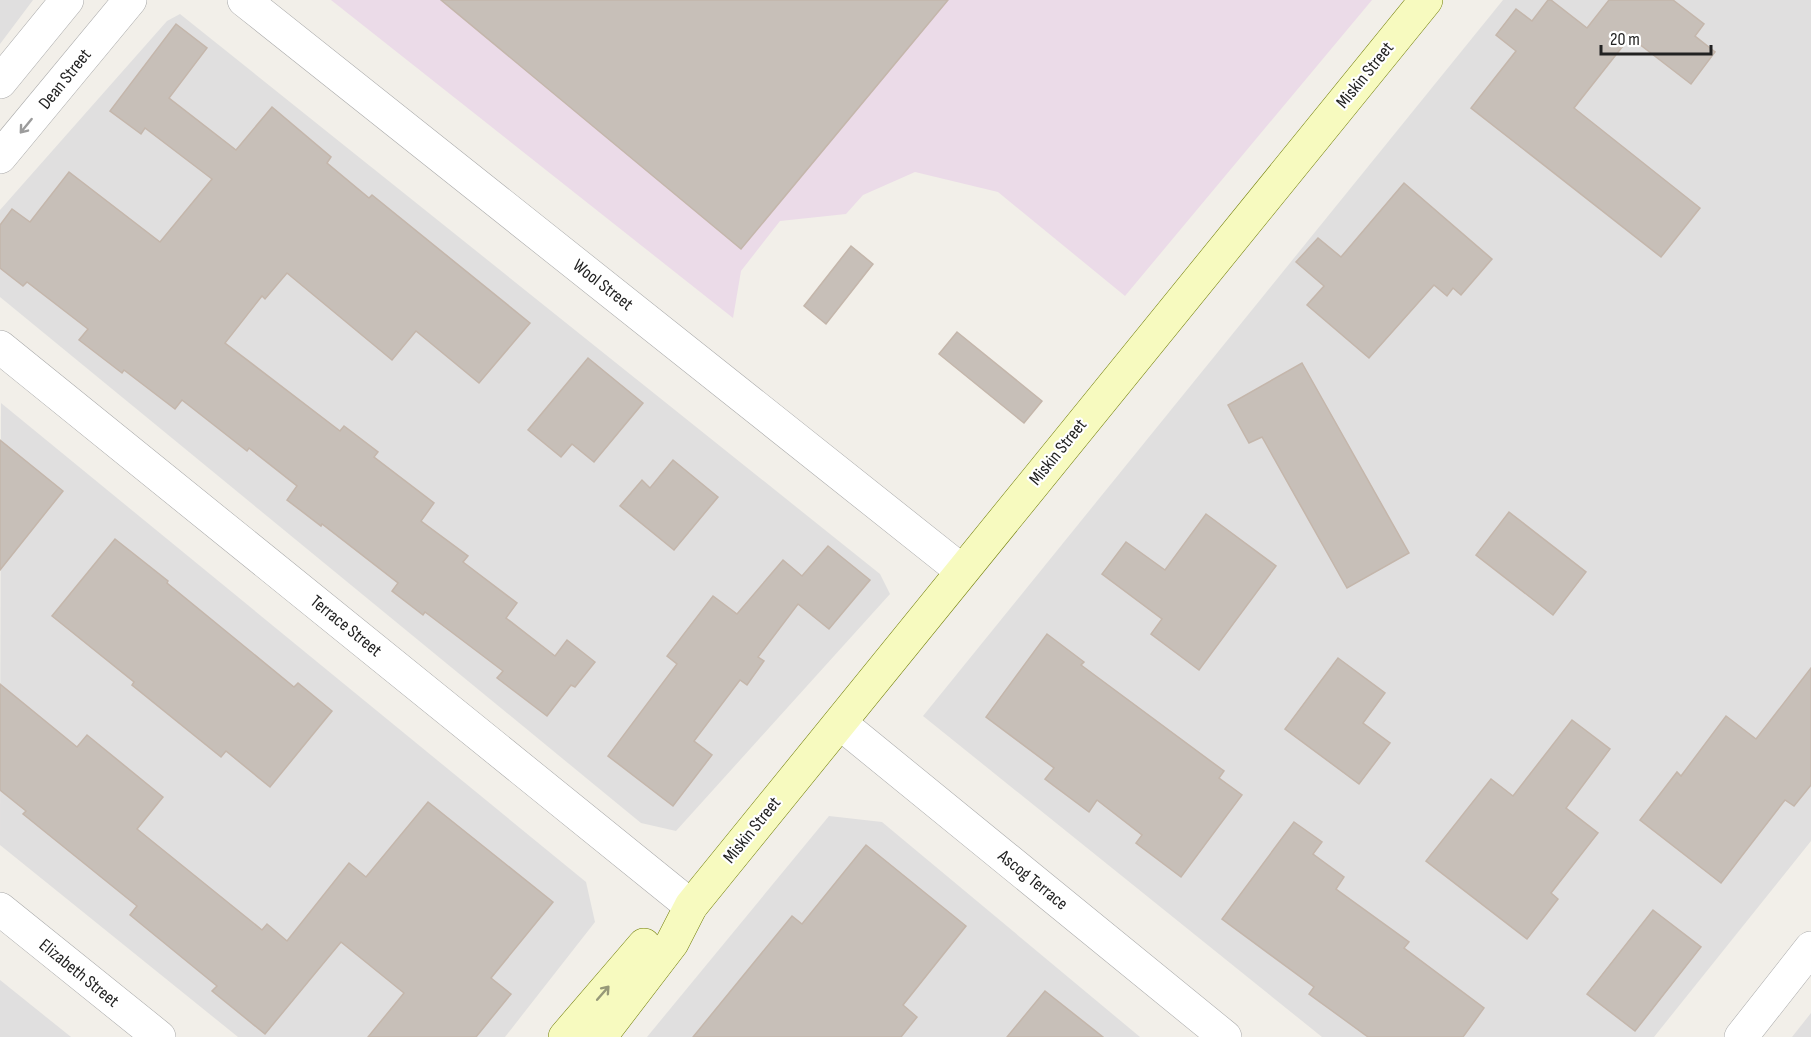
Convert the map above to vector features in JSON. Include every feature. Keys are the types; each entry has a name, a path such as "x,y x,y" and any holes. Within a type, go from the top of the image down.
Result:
{"main road":[{"name":"Miskin Street","path":"600,1037 672,943 691,906 1426,0"},
{"name":"Miskin Street","path":"565,1037 656,931 691,906"}],"street":[{"path":"0,82 67,0"},
{"name":"Dean Street","path":"0,157 130,0"},
{"name":"Wool Street","path":"244,0 962,571"},
{"name":"Terrace Street","path":"0,347 691,906"},
{"name":"Ascog Terrace","path":"840,723 1225,1037"},
{"name":"Elizabeth Street","path":"0,909 159,1037"},
{"path":"1741,1037 1811,948"}],"shaded area":[{"path":"0,0 33,0 0,44"},
{"path":"331,0 1372,0 1125,296 998,192 915,172 863,195 846,214 780,221 741,271 733,318"},
{"path":"1503,0 1811,0 1811,841 1654,1037 1322,1037 923,716"},
{"path":"180,14 880,574 890,594 676,831 641,823 0,297 0,210 167,21"},
{"path":"1,403 586,882 595,922 505,1037 238,1037 0,845"},
{"path":"829,816 882,822 1140,1037 647,1037"},
{"path":"0,980 71,1037 0,1037"},
{"path":"1811,1013 1811,1037 1792,1037"}],"building":[{"path":"441,0 948,0 741,249"},
{"path":"1548,0 1587,28 1609,0 1673,0 1704,24 1695,36 1715,52 1691,84 1630,37 1574,108 1700,208 1661,257 1471,108 1516,51 1496,35 1516,9 1532,21"},
{"path":"176,24 207,48 169,98 236,150 272,107 331,157 327,163 369,198 372,195 530,323 479,383 416,331 392,360 287,273 265,299 262,296 225,343 340,431 344,426 378,452 374,457 434,503 421,521 468,556 463,562 517,603 506,618 555,656 567,640 595,662 575,687 571,685 547,716 497,678 503,671 425,612 423,615 392,591 398,583 287,500 297,486 249,448 247,451 182,400 175,409 124,370 122,373 79,340 88,329 27,282 23,286 0,268 0,225 12,209 30,222 69,172 160,242 212,179 145,128 141,134 110,111"},
{"path":"1404,183 1492,259 1461,295 1453,288 1447,296 1434,285 1369,358 1307,305 1324,286 1296,262 1318,238 1341,257"},
{"path":"851,246 873,264 826,324 804,306"},
{"path":"957,332 1042,401 1024,423 939,354"},
{"path":"588,358 643,403 594,462 572,444 561,457 528,430"},
{"path":"1302,363 1409,553 1347,588 1262,437 1249,443 1228,405"},
{"path":"0,440 63,491 0,570"},
{"path":"673,460 718,497 674,550 620,506 642,480 650,488"},
{"path":"1509,512 1586,572 1553,615 1476,555"},
{"path":"1206,514 1276,566 1199,670 1151,634 1162,619 1102,574 1126,542 1165,570"},
{"path":"115,539 294,687 298,683 332,711 270,787 226,751 221,757 132,685 134,682 52,616"},
{"path":"828,546 870,580 829,629 798,604 758,657 764,661 747,685 740,680 694,741 712,755 673,806 608,756 677,664 667,656 713,596 737,614 783,560 802,576"},
{"path":"1047,634 1084,662 1081,665 1224,771 1219,778 1242,795 1181,877 1136,843 1142,835 1097,800 1089,812 1045,779 1054,768 986,717"},
{"path":"1338,658 1385,693 1363,723 1390,743 1359,784 1285,729"},
{"path":"1811,668 1811,785 1794,806 1785,800 1721,883 1640,820 1677,772 1681,776 1726,716 1756,739"},
{"path":"0,684 77,747 87,735 163,797 137,829 262,930 267,924 287,941 349,863 366,877 428,802 553,902 491,978 511,994 476,1037 368,1037 404,993 341,942 265,1034 212,991 217,986 130,915 137,906 23,814 26,811 0,790"},
{"path":"1572,720 1610,749 1566,808 1598,833 1551,893 1558,899 1527,939 1426,861 1491,779 1513,796"},
{"path":"1294,822 1322,842 1313,854 1344,877 1336,889 1409,942 1404,948 1484,1008 1463,1037 1368,1037 1309,994 1314,987 1222,919"},
{"path":"866,845 966,926 903,1005 917,1017 901,1037 693,1037 792,916 802,924"},
{"path":"1653,910 1701,947 1635,1031 1587,994"},
{"path":"1045,991 1103,1037 1007,1037"}]}
